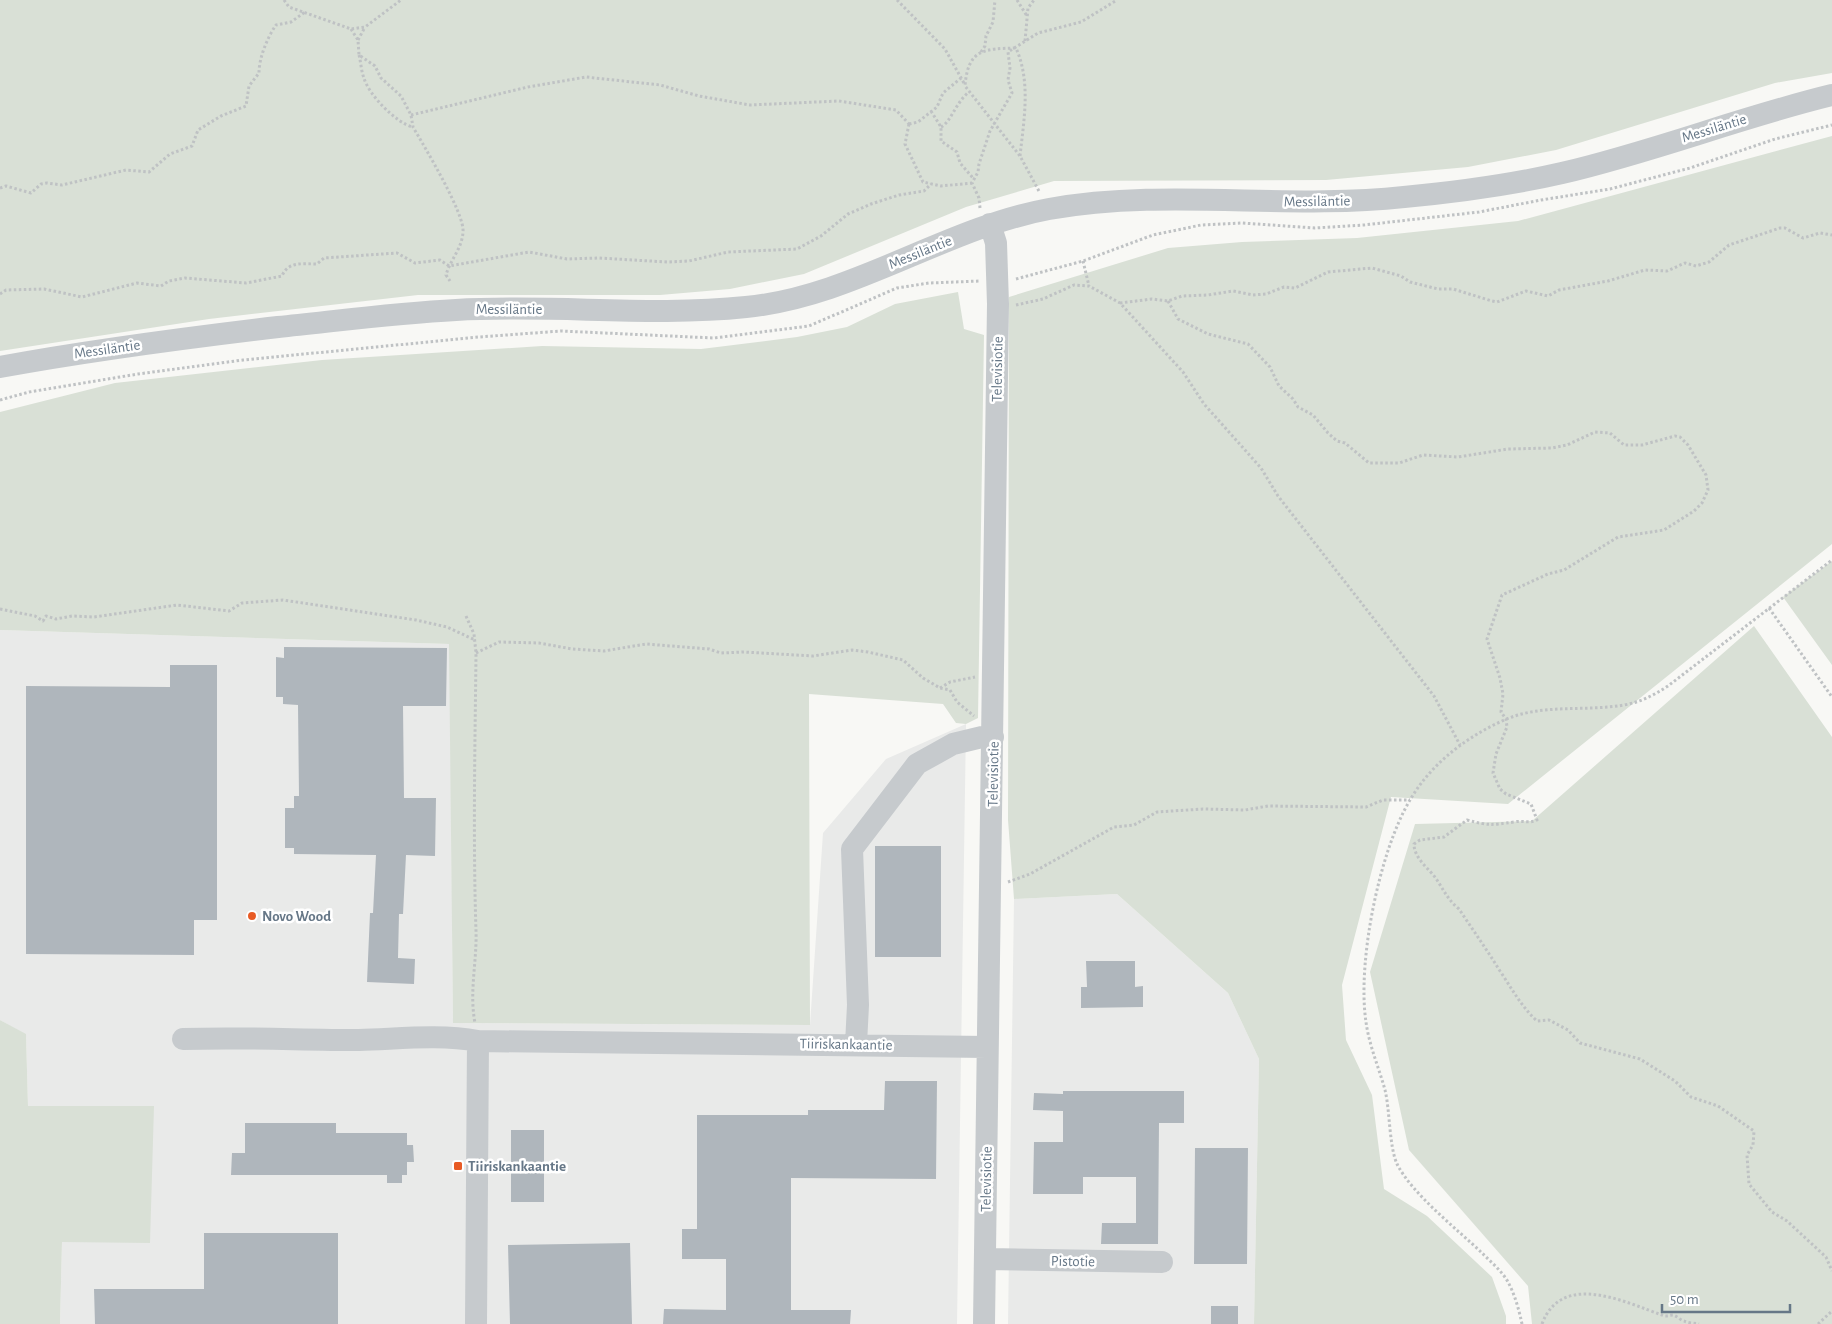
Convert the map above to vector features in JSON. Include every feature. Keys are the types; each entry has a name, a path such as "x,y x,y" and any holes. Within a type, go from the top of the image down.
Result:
{"street":[{"name":"Messiläntie","path":"0,367 152,342 370,317 449,310 541,309 631,312 748,307 788,300 830,287 987,225 1048,209 1119,201 1320,203 1403,198 1499,185 1561,173 1786,106 1832,95"},
{"name":"Televisiotie","path":"984,1324 998,304 996,243 987,225"},
{"path":"856,1044 858,1005 852,849 916,764 953,744 982,737 993,729"},
{"name":"Tiiriskankaantie","path":"183,1039 245,1037 360,1040 454,1037 478,1040 987,1046"},
{"path":"476,1324 478,1040"},
{"name":"Pistotie","path":"985,1259 1162,1262"}],"path":[{"path":"284,0 289,7 351,29 365,27"},
{"path":"358,40 365,27 401,0"},
{"path":"897,0 944,49 969,92 994,126 1020,156 1048,209"},
{"path":"981,52 993,22 995,0"},
{"path":"1018,0 1027,16"},
{"path":"1025,42 1028,8 1034,0"},
{"path":"987,225 980,214 979,198 972,183 978,172 978,164 990,131 1012,93 1008,80 1010,68 1008,52 1038,33 1081,22 1117,0"},
{"path":"0,188 6,186 31,193 41,184 62,185 126,170 149,172 170,154 192,146 198,130 221,116 246,106 249,86 259,73 259,60 265,51 268,37 276,25 291,22 305,12"},
{"path":"351,29 358,40 364,80 393,115 405,125 413,127"},
{"path":"965,86 968,68 974,58 981,52 991,48 1016,48"},
{"path":"1016,48 1024,65 1025,74 1020,156"},
{"path":"359,55 375,66 381,78 401,96 411,115 413,127 450,192 464,230 460,247 446,275 450,281"},
{"path":"411,115 528,87 586,77 660,85 699,96 750,105 848,103 896,110 908,124 905,144 923,182 941,186 972,183"},
{"path":"908,124 918,122 937,107 944,93 961,78"},
{"path":"942,128 960,98 969,92"},
{"path":"931,111 942,128 941,141 957,152 960,163 974,178"},
{"path":"0,400 29,392 138,374 244,360 479,337 561,332 714,338 809,326 897,288 929,283 1017,279 1083,261 1153,235 1201,225 1242,223 1315,228 1364,225 1479,212 1610,189 1690,168 1775,139 1832,125"},
{"path":"0,294 6,290 44,290 82,297 137,283 161,286 169,281 184,278 246,283 282,276 285,270 295,264 317,264 324,258 397,253 415,263 440,260 449,266 529,252 567,259 599,258 667,262 688,261 728,252 797,249 821,236 848,214 899,195 924,191 931,184"},
{"path":"1120,303 1152,298 1168,301 1182,296 1208,295 1233,291 1253,295 1266,294 1284,286 1294,288 1328,272 1372,268 1401,276 1410,282 1438,289 1453,289 1464,294 1473,294 1497,302 1523,292 1548,296 1560,290 1608,282 1646,270 1667,271 1685,263 1696,266 1709,262 1729,245 1780,228 1785,228 1803,238 1820,233 1832,235"},
{"path":"1083,261 1089,286"},
{"path":"998,304 1014,306 1043,299 1071,286 1089,286 1120,303 1183,372 1204,404 1261,468 1278,496 1434,696 1460,745"},
{"path":"1168,301 1178,318 1208,334 1248,344 1270,367 1279,386 1294,399 1298,407 1313,415 1337,441 1345,443 1369,463 1400,463 1423,455 1458,457 1508,449 1552,448 1567,445 1595,432 1610,433 1624,445 1642,445 1674,436 1680,437 1688,445 1706,475 1708,490 1702,503 1690,514 1664,530 1618,536 1564,570 1548,574 1502,595 1487,639 1500,678 1503,694 1502,712 1506,719 1506,732 1496,754 1493,773 1500,789 1506,794 1531,804 1537,820 1528,824 1515,822 1505,825 1488,825 1467,820 1444,837 1420,840 1414,844 1414,850 1437,878 1452,904 1459,909 1500,970 1510,989 1527,1012 1537,1021 1549,1020 1568,1030 1580,1042 1640,1059 1675,1081 1691,1097 1718,1106 1754,1131 1753,1145 1747,1155 1749,1184 1772,1212 1787,1221 1826,1257 1832,1271"},
{"path":"1522,1324 1508,1281 1494,1265 1409,1183 1396,1162 1386,1092 1366,1024 1363,991 1368,938 1381,874 1398,825 1410,800 1440,762 1479,732 1506,719 1534,712 1624,705 1646,699 1668,686 1832,560"},
{"path":"0,609 35,616 43,620 46,616 56,619 72,616 94,617 177,605 229,611 242,603 283,600 416,620 447,627 475,640"},
{"path":"1770,608 1832,698"},
{"path":"466,616 475,640 476,653 473,804 476,931 472,980 473,1013 478,1040"},
{"path":"476,653 499,642 539,643 572,649 604,651 646,644 709,649 720,654 744,652 812,656 860,651 903,660 923,678 940,688 950,690 957,702 969,713 985,720 993,729"},
{"path":"940,688 950,682 994,670"},
{"path":"990,884 1003,884 1030,874 1114,827 1134,825 1157,812 1203,809 1245,810 1268,806 1366,807 1383,800 1410,800"},
{"path":"1542,1324 1548,1314 1564,1299 1592,1293 1613,1298 1664,1316 1674,1315 1683,1321 1699,1324"},
{"path":"1818,1324 1832,1311"}],"shaded area":[{"path":"0,0 1832,0 1832,73 1775,83 1556,150 1468,167 1326,180 1054,181 966,207 804,274 730,289 660,295 418,295 209,319 0,351"},
{"path":"1832,136 1832,544 1508,804 1391,797 1342,985 1346,1040 1372,1095 1384,1189 1427,1216 1492,1277 1506,1316 1506,1324 1254,1324 1259,1059 1228,993 1117,894 1014,899 1008,820 1009,297 1168,248 1242,242 1357,238 1518,221"},
{"path":"958,292 964,329 984,335 978,718 966,724 956,723 943,704 809,694 810,1025 453,1023 449,644 0,630 0,412 115,383 322,360 542,346 701,349 797,337 847,327 895,304"},
{"path":"1832,561 1832,665 1783,597"},
{"path":"1754,626 1832,737 1832,1324 1532,1324 1528,1286 1409,1150 1370,972 1415,824 1532,821"},
{"path":"0,630 450,644 453,1023 810,1025 823,833 886,759 966,724 957,1324 60,1324 62,1242 153,1106 28,1106 26,1035 0,1020"},
{"path":"1117,894 1228,993 1259,1059 1254,1324 1008,1324 1014,899"},
{"path":"0,1020 26,1034 28,1106 154,1106 150,1243 62,1242 60,1324 0,1324"}],"building":[{"path":"284,647 447,648 446,706 403,706 404,798 436,798 435,856 406,855 403,914 399,914 398,958 415,959 414,984 367,982 370,913 373,913 376,855 294,854 294,848 285,848 285,808 294,808 294,796 299,796 298,705 283,704 283,697 276,697 276,657 284,658"},
{"path":"170,665 217,665 217,920 194,920 194,955 26,954 26,686 170,687"},
{"path":"875,846 941,846 941,957 875,957"},
{"path":"1086,961 1135,961 1135,987 1143,986 1143,1007 1081,1008 1081,987 1087,987"},
{"path":"885,1081 937,1081 936,1179 791,1178 791,1310 851,1310 850,1324 663,1324 664,1309 726,1310 726,1259 682,1259 682,1229 697,1229 697,1115 808,1115 808,1110 884,1110"},
{"path":"1063,1091 1184,1091 1184,1123 1159,1123 1158,1244 1101,1244 1102,1223 1136,1223 1136,1177 1083,1177 1083,1194 1033,1194 1034,1142 1063,1142 1063,1111 1033,1110 1034,1093 1063,1094"},
{"path":"245,1123 336,1123 336,1133 407,1133 407,1145 413,1145 414,1162 407,1162 407,1175 402,1175 402,1183 387,1183 387,1175 231,1175 232,1153 245,1153"},
{"path":"511,1130 544,1130 544,1202 511,1202"},
{"path":"1195,1148 1248,1148 1247,1264 1194,1264"},
{"path":"204,1233 338,1233 338,1324 95,1324 94,1289 204,1289"},
{"path":"630,1243 632,1324 510,1324 508,1245"},
{"path":"1211,1306 1238,1306 1238,1324 1211,1324"}],"place":[{"name":"Novo Wood","path":"252,916"},
{"name":"Tiiriskankaantie","path":"458,1166"}]}
